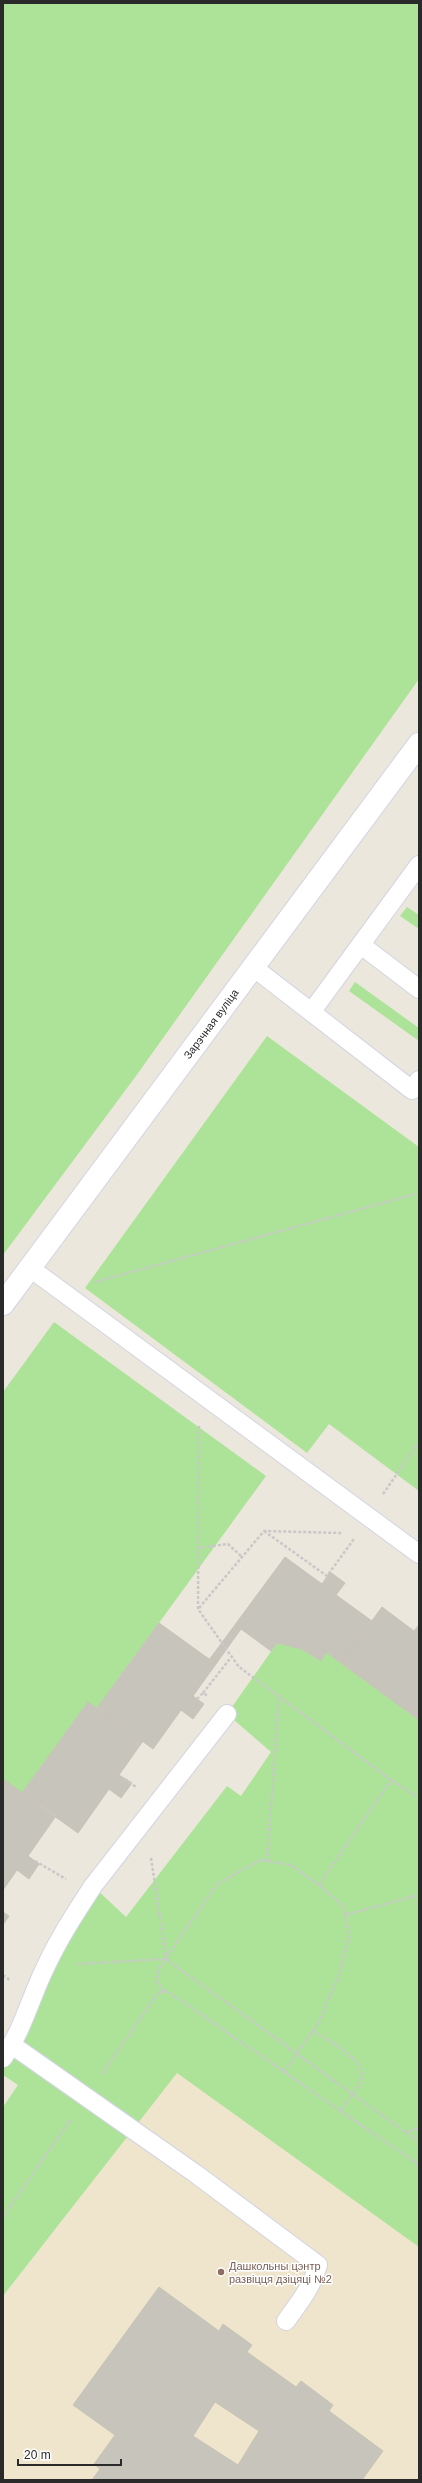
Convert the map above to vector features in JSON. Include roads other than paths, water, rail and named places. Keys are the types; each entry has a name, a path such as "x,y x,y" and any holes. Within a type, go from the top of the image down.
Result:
{"street":[{"name":"Зарэчная вуліца","path":"3,1304 419,744"}],"lane":[{"path":"312,1011 419,865"},
{"path":"361,945 419,989"},
{"path":"253,967 312,1011 412,1090 419,1080"},
{"path":"30,1268 419,1554"},
{"path":"227,1714 146,1821 93,1886 46,1966 8,2051 86,2097 196,2174 318,2265 315,2277 303,2298 286,2321"}],"place":[{"name":"Дашкольны цэнтр развіцця дзіцяці №2","path":"221,2272"}]}
